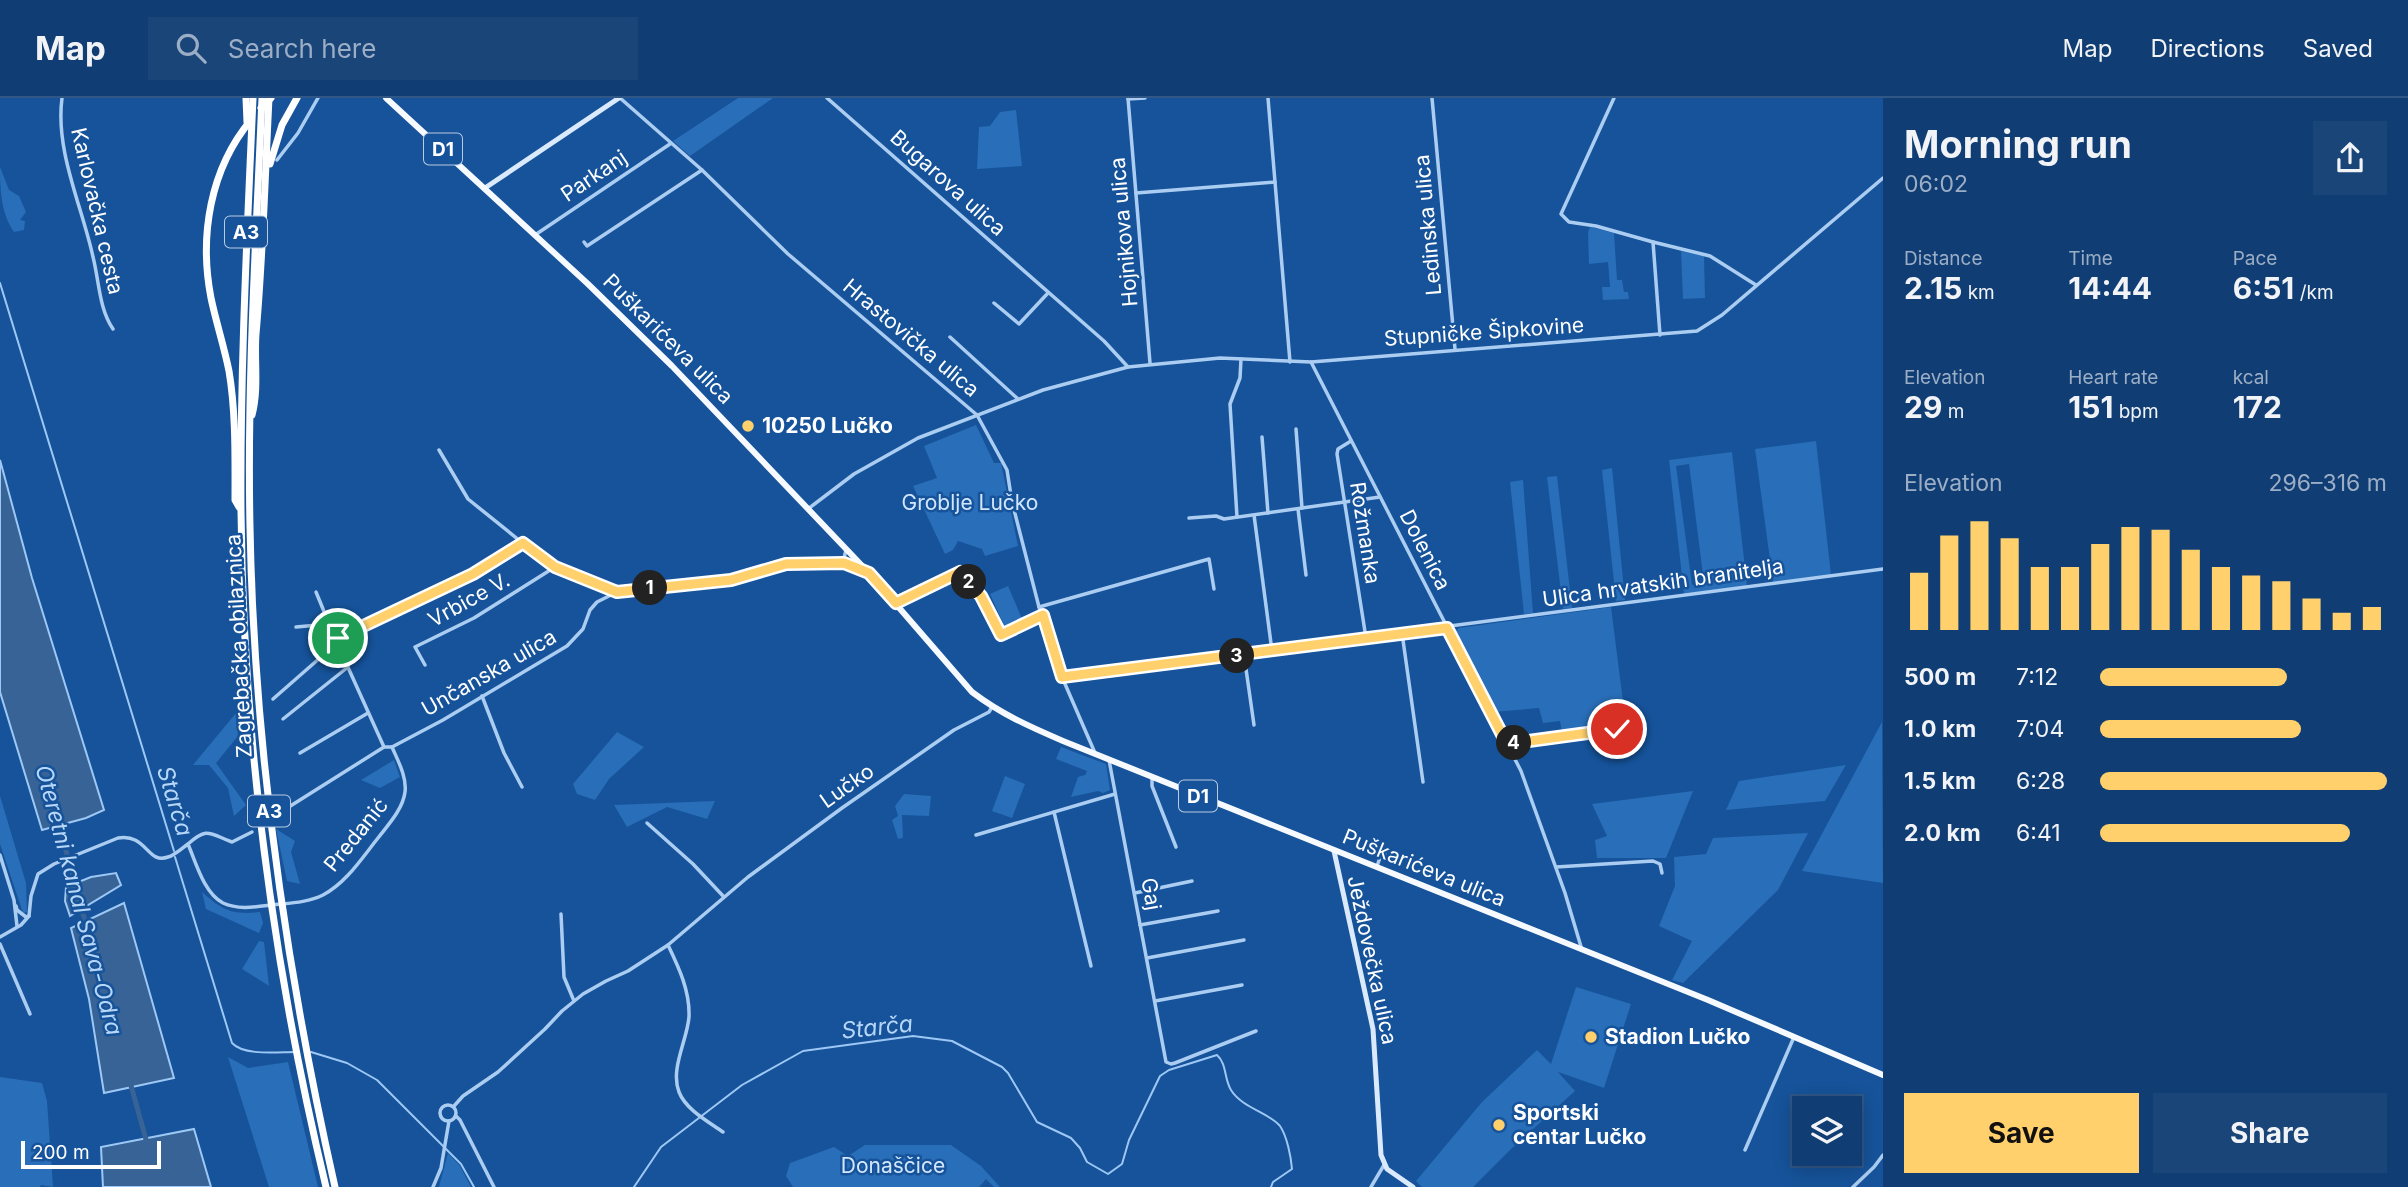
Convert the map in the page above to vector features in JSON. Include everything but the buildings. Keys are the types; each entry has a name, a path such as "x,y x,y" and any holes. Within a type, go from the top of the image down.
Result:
{"highway":[{"path":"246,98 246,156 250,164"},
{"name":"Zagrebačka obilaznica","path":"253,98 242,336 241,511 244,613 254,749 270,893 295,1045 326,1187"},
{"name":"Zagrebačka obilaznica","path":"262,98 254,240 250,425 251,565 262,751 304,1042 335,1187"},
{"path":"250,425 255,403 256,339 270,98"},
{"path":"241,511 235,500 234,422 229,372 207,268 206,229 213,193 225,164 244,128 270,98"},
{"path":"266,193 276,141 297,98"}],"main road":[{"name":"Puškarićeva ulica","path":"386,98 672,366 869,573 972,692 992,707 1013,720 1109,760 1684,990 1794,1037"},
{"path":"485,188 620,98"},
{"name":"Ježdovečka ulica","path":"1334,850 1373,1028 1381,1155 1384,1165"},
{"name":"D1","path":"1794,1037 1883,1075"},
{"path":"1384,1165 1391,1173 1413,1187"}],"street":[{"name":"Karlovačka cesta","path":"62,98 61,129 64,149 91,248 103,307 113,329"},
{"path":"277,160 298,133 318,98"},
{"name":"Hrastovička ulica","path":"620,98 702,170 788,254 977,415 1007,470 1012,502 1040,607 1062,677 1095,754"},
{"name":"Bugarova ulica","path":"827,98 1104,341 1128,367"},
{"path":"1128,99 1145,98"},
{"path":"1268,98 1290,362"},
{"name":"Ledinska ulica","path":"1432,98 1455,349"},
{"path":"1614,98 1562,208 1562,215 1569,222 1596,226 1710,256 1756,285"},
{"name":"Hojnikova ulica","path":"1128,99 1150,363"},
{"name":"Parkanj","path":"535,235 670,144"},
{"path":"584,242 587,246 702,170"},
{"name":"Stupničke Šipkovine","path":"808,509 875,461 918,438 1018,399 1128,367 1150,363 1241,359 1311,362 1701,330 1883,178"},
{"path":"1136,193 1275,182"},
{"path":"1653,242 1660,335"},
{"path":"994,303 1019,324 1048,293"},
{"path":"950,337 1018,399"},
{"path":"1237,517 1230,404 1240,378 1241,359"},
{"name":"Dolenica","path":"1311,362 1531,792 1582,950"},
{"path":"1296,429 1306,575"},
{"path":"1262,437 1268,513"},
{"name":"Rožmanka","path":"1351,441 1338,449 1337,454 1366,638"},
{"path":"439,450 468,499 523,543 555,567 617,592"},
{"path":"1189,518 1216,516 1224,519 1380,497"},
{"path":"1254,515 1272,651"},
{"path":"273,699 337,643 338,638 473,574 523,543"},
{"path":"836,563 844,558 846,550"},
{"path":"1040,607 1209,559 1214,589"},
{"name":"Unčanska ulica","path":"392,747 567,646 583,629 590,610 597,602 617,592 731,580 786,564 836,563 852,565 869,573"},
{"name":"Vrbice V.","path":"425,665 415,648 474,618 555,567"},
{"name":"Ulica hrvatskih branitelja","path":"1447,628 1883,569"},
{"path":"896,603 960,572 981,596 1001,635 1043,615"},
{"path":"316,592 384,747"},
{"path":"296,627 328,624"},
{"path":"1062,677 1447,628"},
{"path":"1402,633 1423,782"},
{"path":"1244,655 1254,725"},
{"path":"283,719 348,667"},
{"path":"482,696 504,753 522,787"},
{"name":"Lučko","path":"454,1106 463,1096 498,1072 574,1001 668,945 748,877 842,808 954,730 989,712 992,707"},
{"path":"300,753 368,713"},
{"path":"1507,744 1617,729"},
{"path":"284,810 384,747 392,747"},
{"name":"Predanić","path":"188,844 203,878 222,902 248,908 321,896 337,885 399,811 405,793 404,777 392,747"},
{"name":"Gaj","path":"1109,760 1165,1059 1168,1063 1175,1063 1256,1031"},
{"path":"1152,777 1152,786 1176,847"},
{"path":"976,835 1115,793"},
{"path":"1054,811 1091,966"},
{"path":"647,823 693,864 724,897"},
{"path":"0,937 25,922 29,916 31,896 38,874 54,864 128,836 142,843 154,857 167,858 205,832 232,842 252,832"},
{"path":"1376,868 1381,855 1385,854"},
{"path":"0,855 17,911 29,916"},
{"path":"1556,867 1653,861 1660,864 1662,873"},
{"path":"1135,893 1192,881"},
{"path":"14,900 17,926"},
{"path":"1140,925 1217,911"},
{"path":"561,914 564,977 574,1001"},
{"path":"1147,958 1244,940"},
{"path":"0,944 30,1014"},
{"path":"668,945 685,982 689,1017 679,1065 678,1090 689,1106 723,1132"},
{"path":"1155,1001 1242,985"},
{"path":"1745,1150 1794,1037"},
{"path":"449,1121 442,1118 440,1110 446,1105 454,1106 456,1116 494,1187"},
{"path":"433,1187 441,1168 449,1121 456,1116"},
{"path":"1853,1187 1883,1155"},
{"path":"1371,1187 1384,1165"}],"green space":[{"path":"738,98 773,98 690,156 673,141"},
{"path":"1016,110 1022,166 977,169 979,127 990,126 1000,112"},
{"path":"0,167 9,190 19,196 26,212 20,220 25,221 24,230 14,232 6,217 1,193"},
{"path":"1590,227 1614,233 1617,280 1622,280 1624,292 1628,292 1629,299 1603,300 1602,287 1610,287 1608,262 1589,264"},
{"path":"1681,251 1704,256 1705,298 1683,299"},
{"name":"Groblje Lučko","path":"976,425 994,463 1001,463 1018,546 985,556 982,549 958,541 953,550 945,554 913,486 937,478 924,446"},
{"path":"1816,441 1831,575 1773,582 1755,449"},
{"path":"1732,452 1747,586 1684,594 1669,460","holes":["1689,464 1704,583 1692,585 1676,466"]},
{"path":"1612,468 1625,600 1616,601 1602,470"},
{"path":"1557,476 1572,608 1563,609 1547,477"},
{"path":"1523,480 1533,613 1524,614 1510,482"},
{"path":"1008,586 1023,621 1005,628 990,594"},
{"path":"1611,607 1626,725 1562,732 1560,721 1543,723 1539,708 1493,712 1453,633 1459,628"},
{"path":"236,713 238,736 216,763 246,805 234,816 228,788 209,765 193,765"},
{"path":"1882,722 1883,883 1802,871"},
{"path":"617,732 644,747 609,779 595,800 577,794 573,784"},
{"path":"1061,747 1106,764 1110,790 1071,797 1078,777 1085,775 1087,771 1056,759"},
{"path":"394,760 400,777 380,788 361,780"},
{"path":"1846,765 1825,801 1726,810 1739,781"},
{"path":"1005,776 1025,784 1012,818 992,811"},
{"path":"1693,791 1666,858 1597,858 1595,840 1607,836 1592,804"},
{"path":"904,794 931,796 929,816 902,815 903,838 898,839 892,820 898,816 895,806"},
{"path":"0,796 26,883 27,912 23,913 0,844"},
{"path":"715,801 707,819 667,807 627,827 614,805"},
{"path":"276,829 295,841 291,852 300,884 287,881"},
{"path":"1808,833 1778,890 1683,983 1672,980 1692,941 1659,926 1675,886 1674,857 1706,854 1713,838"},
{"path":"202,892 216,904 229,910 242,913 260,912 263,923 259,933 206,909"},
{"path":"259,941 264,942 269,986 242,969"},
{"name":"Sportski centar Lučko","path":"1576,987 1631,1004 1604,1088 1558,1072 1575,1091 1473,1187 1422,1187 1416,1181 1482,1102 1537,1050 1551,1064"},
{"path":"228,1057 248,1068 288,1062 318,1187 269,1187"},
{"path":"0,1077 42,1083 47,1101 53,1187 0,1187"},
{"name":"Donaščice","path":"865,1145 951,1145 981,1166 1000,1187 994,1187 986,1179 979,1187 793,1187 786,1176 790,1163 834,1147 848,1156"},
{"path":"448,1153 460,1166 471,1187 439,1187"}],"water":[{"path":"0,460 32,578 104,810 42,830 0,692"},
{"path":"116,873 121,885 70,916 65,901 66,887 91,877"},
{"path":"124,903 174,1078 104,1093 89,999 71,928"},
{"path":"194,1129 211,1187 103,1187 101,1147"}],"waterway":[{"name":"Starča","path":"0,283 174,851"},
{"name":"Oteretni kanal Sava-Odra","path":"57,819 77,890"},
{"name":"Starča","path":"175,857 232,1043 252,1052 295,1052"},
{"name":"Oteretni kanal Sava-Odra","path":"80,903 87,928"},
{"name":"Starča","path":"634,1187 661,1147 742,1085 803,1051 913,1036 952,1041 1002,1067 1037,1122 1071,1138 1087,1162 1108,1174 1122,1164 1129,1140 1160,1076 1169,1070 1217,1055 1229,1086 1236,1096 1270,1117 1285,1135 1292,1169 1273,1182 1271,1187"},
{"name":"Starča","path":"311,1052 347,1063 377,1080 461,1164 474,1187"},
{"name":"Oteretni kanal Sava-Odra","path":"130,1082 147,1143"}],"place":[{"name":"10250 Lučko","path":"748,426"},
{"name":"Stadion Lučko","path":"1591,1037"},
{"name":"Sportski centar Lučko","path":"1499,1125"}],"route":[{"path":"338,638 473,574 523,543 555,567 617,592 731,580 786,564 844,563 869,573 896,603 960,572 981,596 1001,635 1043,615 1062,677 1447,628 1507,744 1617,729"}]}
